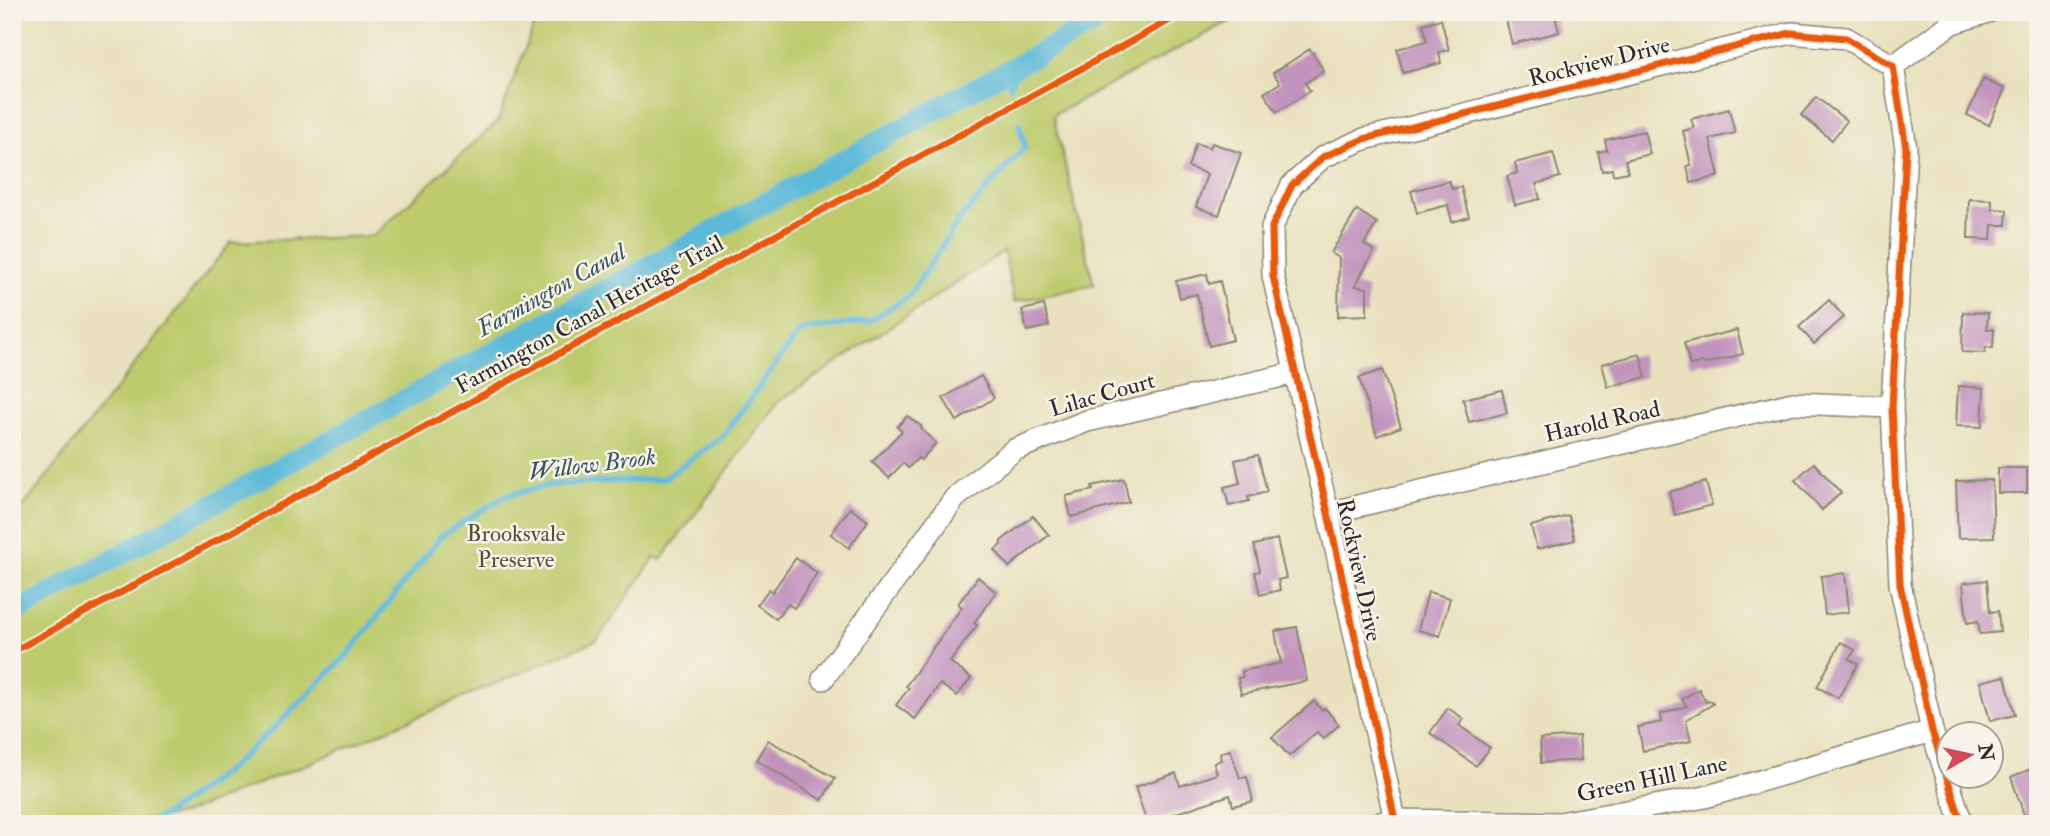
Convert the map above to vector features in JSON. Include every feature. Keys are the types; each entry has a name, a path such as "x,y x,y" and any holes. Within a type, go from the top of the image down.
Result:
{"street":[{"path":"1962,824 1932,731 1900,584 1892,407 1906,148 1893,66 1952,23 1988,12"},
{"name":"Rockview Drive","path":"1385,822 1328,513 1273,276 1272,227 1292,185 1323,157 1364,139 1791,33 1846,38 1893,66"},
{"name":"Lilac Court","path":"823,679 955,498 1014,450 1087,421 1295,373"},
{"name":"Harold Road","path":"1328,513 1793,403 1892,407"},
{"name":"Green Hill Lane","path":"1385,822 1560,823 1705,797 1932,731"}],"green space":[{"name":"Brooksvale Preserve","path":"539,12 1247,12 1053,115 1094,285 1014,302 1004,251 778,402 661,560 655,557 597,640 310,763 183,814 117,824 12,824 12,521 231,242 373,236 498,121"}],"building":[{"path":"1504,12 1528,12 1529,16 1554,12 1559,32 1512,44"},
{"path":"1441,19 1449,50 1439,52 1441,63 1403,73 1397,49 1427,41 1423,24"},
{"path":"1310,49 1324,71 1305,83 1310,91 1277,112 1264,93 1280,83 1273,73"},
{"path":"1983,79 2005,89 1989,125 1967,115"},
{"path":"1816,97 1847,121 1832,140 1801,115"},
{"path":"1729,109 1735,133 1710,139 1719,176 1691,183 1687,166 1691,165 1683,131 1694,128 1691,119"},
{"path":"1644,131 1650,154 1625,160 1628,172 1613,175 1612,169 1602,171 1598,152 1607,150 1605,140"},
{"path":"1196,143 1210,148 1212,143 1241,153 1219,215 1196,207 1207,174 1188,167"},
{"path":"1553,153 1560,177 1536,184 1540,199 1515,205 1507,176 1517,173 1515,163"},
{"path":"1449,181 1452,189 1461,187 1469,217 1452,222 1448,205 1417,213 1411,191"},
{"path":"1969,199 1992,200 1992,209 2007,210 2006,225 1992,225 1991,240 1968,239"},
{"path":"1357,210 1377,223 1364,244 1374,251 1355,286 1367,288 1367,315 1338,318 1339,258 1331,253"},
{"path":"1207,274 1209,284 1220,281 1233,340 1209,346 1197,294 1180,298 1176,281"},
{"path":"1829,300 1844,317 1814,344 1799,327"},
{"path":"1044,305 1049,326 1027,331 1022,310"},
{"path":"1963,312 1988,313 1987,329 1994,329 1993,348 1986,347 1985,353 1962,352"},
{"path":"1737,330 1743,354 1690,365 1684,343"},
{"path":"1640,354 1646,377 1608,387 1602,364"},
{"path":"1382,370 1401,427 1377,436 1359,378"},
{"path":"981,376 994,398 957,421 943,398"},
{"path":"1958,386 1984,388 1982,427 1956,426"},
{"path":"1502,390 1507,413 1469,422 1463,399"},
{"path":"907,416 921,426 936,443 921,460 918,458 908,468 903,463 889,478 872,462 902,431 897,427"},
{"path":"1258,455 1267,492 1248,497 1249,501 1229,506 1224,487 1240,483 1235,460"},
{"path":"1814,463 1841,493 1822,510 1795,480"},
{"path":"1998,468 2027,468 2027,493 1998,493"},
{"path":"1124,479 1129,502 1071,517 1066,496 1093,490 1092,486"},
{"path":"1992,480 1994,537 1958,538 1956,481"},
{"path":"1706,482 1712,505 1675,515 1669,492"},
{"path":"850,508 868,521 849,548 831,534"},
{"path":"1033,516 1049,535 1009,567 995,550 1001,545 1001,541"},
{"path":"1569,516 1575,540 1537,549 1531,526"},
{"path":"1277,539 1286,578 1278,580 1280,590 1260,595 1255,572 1260,571 1254,545"},
{"path":"796,558 817,573 794,608 788,604 776,619 757,605 769,589 772,592"},
{"path":"1845,573 1849,612 1825,615 1821,576"},
{"path":"978,577 996,592 974,623 977,625 950,662 971,678 957,696 940,684 915,719 896,705 909,688 906,686 962,607 958,604"},
{"path":"1987,580 1990,612 1998,611 2000,632 1980,634 1978,621 1967,623 1963,583"},
{"path":"1428,592 1450,598 1440,636 1418,630"},
{"path":"1297,627 1307,681 1241,694 1238,678 1243,677 1242,671 1281,663 1275,631"},
{"path":"1841,642 1855,650 1849,659 1858,664 1838,698 1817,687"},
{"path":"2005,676 2015,715 1990,720 1980,682"},
{"path":"1699,689 1706,702 1711,701 1713,704 1686,720 1691,741 1643,751 1638,727 1662,722 1661,714 1687,706 1682,699"},
{"path":"1314,701 1322,710 1325,708 1339,725 1323,739 1317,732 1289,756 1272,737"},
{"path":"1448,708 1464,719 1459,725 1490,748 1476,766 1430,733"},
{"path":"1579,736 1581,760 1541,763 1540,739"},
{"path":"768,740 835,778 822,800 756,760"},
{"path":"1230,750 1240,778 1247,777 1253,801 1233,806 1230,795 1147,823 1135,787 1176,773 1180,786 1217,774 1214,763 1221,760 1220,753"},
{"path":"2033,768 2038,782 2038,810 2024,815 2011,777"}],"waterway":[{"name":"Farmington Canal","path":"12,614 1115,12"},
{"path":"1010,86 1019,65"},
{"name":"Willow Brook","path":"150,824 230,768 276,726 348,654 441,536 505,496 550,485 663,479 723,436 800,331 870,321 909,296 960,219 1025,147 1019,124"},
{"name":"Willow Brook","path":"29,824 49,824"}],"cycle path":[{"name":"Farmington Canal Heritage Trail","path":"12,652 1185,12"},
{"path":"1395,820 1273,276 1272,227 1292,185 1323,157 1364,139 1791,33 1846,38 1893,66 1906,148 1892,407 1900,584 1932,731 1962,824"}]}
